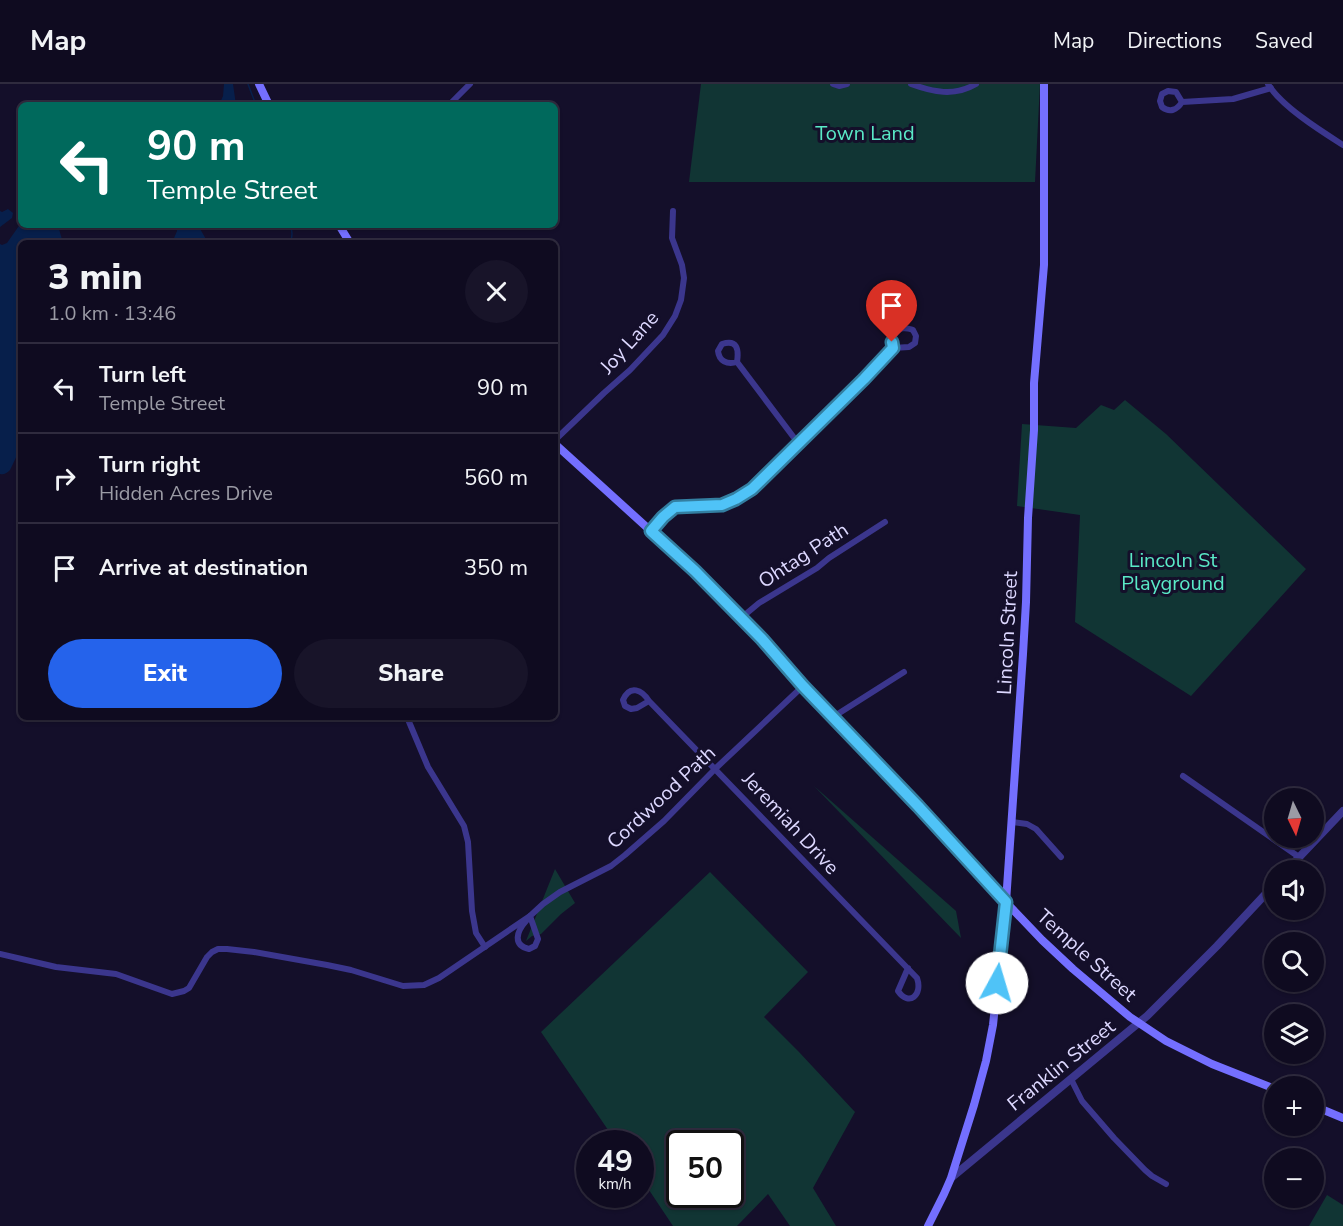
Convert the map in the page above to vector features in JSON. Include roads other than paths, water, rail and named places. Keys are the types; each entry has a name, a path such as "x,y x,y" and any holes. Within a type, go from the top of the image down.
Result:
{"main road":[{"path":"259,84 268,102"},
{"name":"Lincoln Street","path":"951,1178 974,1105 989,1046 1006,902 1026,612 1034,383 1044,265 1044,84"},
{"name":"Temple Street","path":"558,445 695,571 762,639 803,686 1052,950 1138,1023 1188,1053 1264,1084"},
{"path":"1324,1110 1343,1118"},
{"name":"Franklin Street","path":"928,1226 951,1178"}],"street":[{"path":"452,102 470,84"},
{"path":"833,84 838,86 847,84"},
{"path":"910,84 946,93 976,84"},
{"path":"1182,102 1233,99 1269,86 1282,101 1343,145"},
{"name":"Joy Lane","path":"558,439 630,370 663,335 675,316 681,300 684,278 682,265 672,238 673,211"},
{"path":"651,531 675,507 722,505 741,496 762,480 893,348"},
{"path":"737,362 798,443"},
{"name":"Ohtag Path","path":"741,618 759,603 817,568 885,522"},
{"path":"833,717 904,672"},
{"name":"Cordwood Path","path":"530,916 538,939 535,946 529,949 521,946 518,934 530,916 560,892 611,866 625,855 664,821 803,686"},
{"name":"Jeremiah Drive","path":"650,701 716,768 908,968 917,978 920,985 917,995 911,998 903,997 898,991 908,968"},
{"path":"409,720 428,767 464,826 468,842 472,911 476,933 485,946"},
{"path":"1183,776 1299,857"},
{"path":"1296,860 1343,811"},
{"path":"1012,822 1027,824 1036,830 1061,857"},
{"name":"Franklin Street","path":"951,1178 1159,1005 1264,896"},
{"path":"0,954 56,967 116,974 172,994 189,988 207,957 218,949 235,949 327,965 408,987 434,981 530,916"},
{"path":"1071,1079 1082,1101 1114,1138 1144,1170 1166,1184"}],"water":[{"path":"224,84 233,84 236,102 220,102"},
{"path":"8,209 13,213 12,218 0,227 0,211"},
{"path":"18,227 58,228 62,240 18,240 18,451 10,470 0,474 0,244 7,243"},
{"path":"176,228 200,228 206,240 173,240"}],"waterway":[{"path":"248,84 255,102"},
{"path":"291,228 291,240"}],"park label":[{"name":"Town Land","path":"865,133"},
{"name":"Lincoln St Playground","path":"1173,572"}]}
